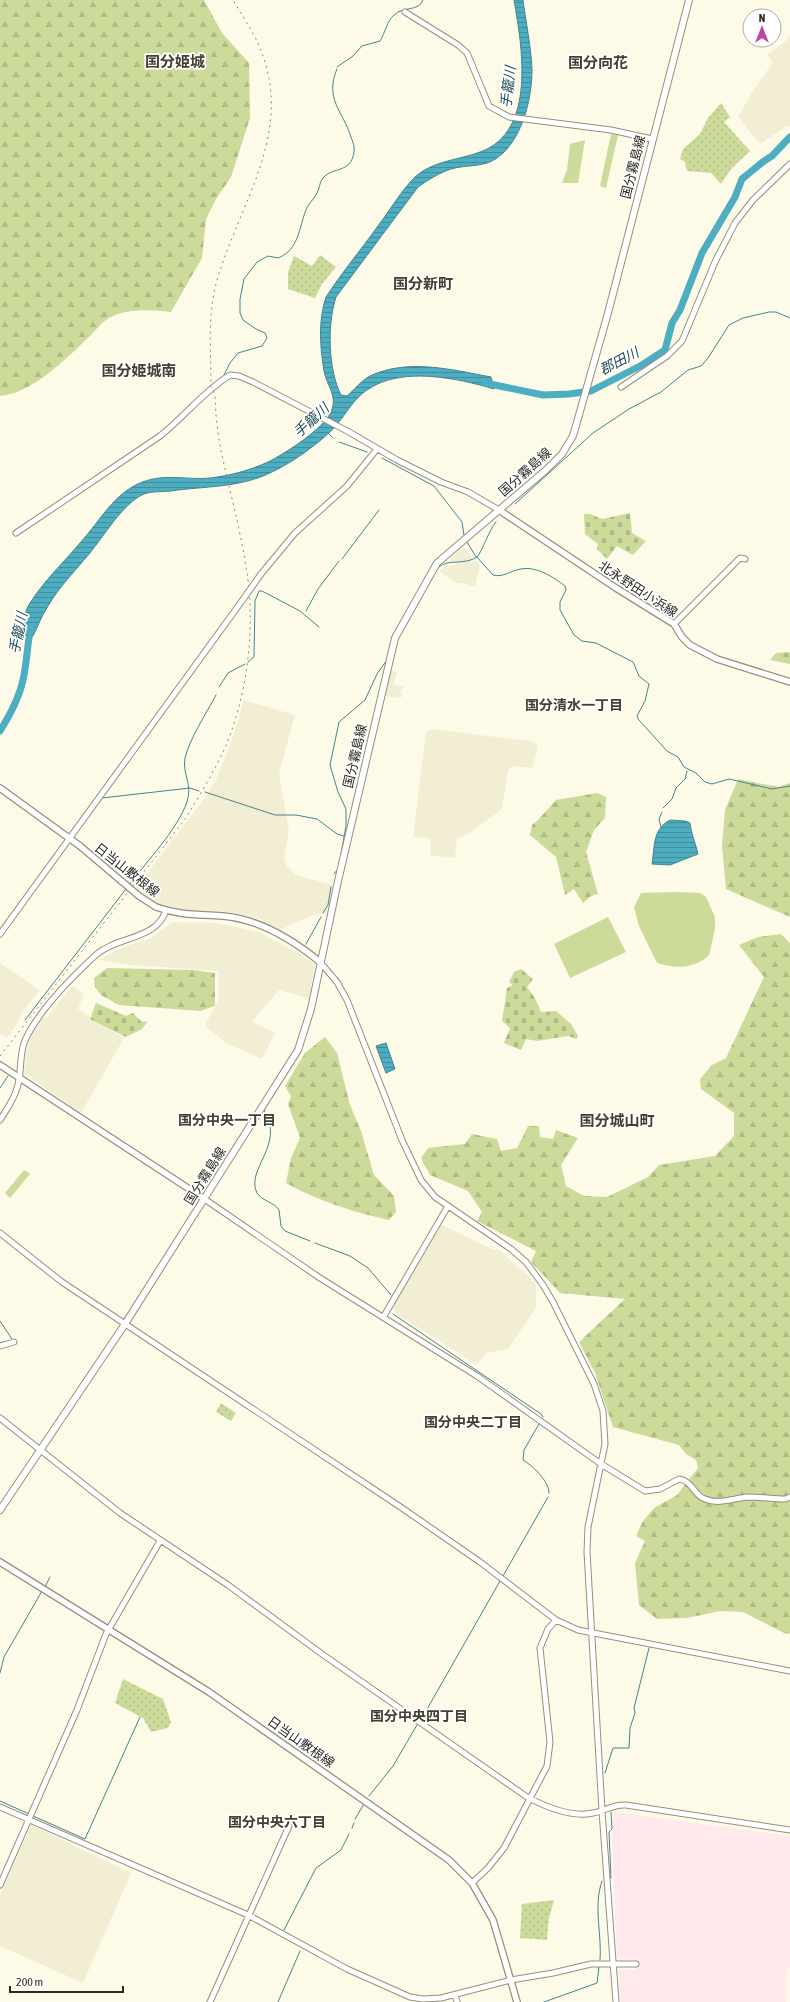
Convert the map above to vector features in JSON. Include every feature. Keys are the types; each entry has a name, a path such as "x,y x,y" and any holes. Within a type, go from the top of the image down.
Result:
{"main road":[{"name":"国分霧島線","path":"0,1510 125,1324 203,1198 298,1050 311,1009 320,962 391,653 402,624 432,570 462,542 546,470 562,454 573,436 592,371 689,0"},
{"name":"北永野田小浜線","path":"499,510 612,586 674,624 687,643 708,654 790,682"},
{"name":"日当山敷根線","path":"0,788 80,846 139,896 156,907 184,915 224,916 260,925 277,933 320,962"},
{"path":"0,1065 203,1198"},
{"name":"日当山敷根線","path":"0,1562 209,1692 368,1801 439,1852 472,1883 493,1920 517,2002"}],"street":[{"path":"405,12 458,45 467,54 489,106 509,117 611,130 652,139"},
{"path":"621,386 671,354 682,341 715,262 735,223 753,200 790,164"},
{"path":"16,533 160,436 172,427 202,397 230,375 238,376 253,382 377,449 441,482 468,492 499,510"},
{"path":"0,934 261,574 295,533 347,486 377,449"},
{"path":"674,624 740,558 745,559"},
{"path":"0,1120 13,1100 19,1078 24,1044 36,1021 54,999 98,953 118,942 153,929 160,923 166,910"},
{"path":"320,962 337,982 347,1000 415,1170 435,1197 511,1249 526,1262 543,1284 576,1348 600,1400 606,1432 587,1538 602,1811 616,2002"},
{"path":"203,1198 320,1278 384,1316 477,1376 601,1464 645,1491 660,1489 680,1479 688,1482 700,1497 709,1500 724,1501 746,1497 785,1499 790,1497"},
{"path":"384,1316 448,1206"},
{"path":"0,1233 57,1279 402,1508 502,1578 556,1620 578,1630 790,1671"},
{"path":"0,1346 14,1342"},
{"path":"0,1418 120,1513 228,1585 322,1654 531,1799 553,1808 584,1815 602,1811 617,1804 790,1830"},
{"path":"0,1885 77,1710 108,1630 160,1541"},
{"path":"472,1883 497,1860 544,1775 549,1756 550,1742 540,1648 545,1634 556,1620"},
{"path":"0,1807 248,1916 348,1970 399,1994 423,1999 455,1995 511,1980 553,1973 591,1964 636,1964"},
{"path":"210,2002 289,1826"},
{"path":"455,1995 457,2002"}],"shaded area":[{"path":"790,35 790,127 787,126 760,144 738,117 751,94 773,62 767,55 776,48 782,48 782,44"},
{"path":"463,547 473,558 470,559 471,563 477,561 480,565 475,587 463,583 457,583 439,571 446,566 456,565 456,562 448,562"},
{"path":"390,669 397,672 394,685 404,687 400,693 402,693 401,698 384,696"},
{"path":"244,700 295,715 279,773 289,831 284,857 286,865 296,875 329,884 332,887 326,913 310,916 280,930 260,919 240,914 223,911 177,910 157,904 135,889 207,795 216,780 232,740"},
{"path":"432,729 529,741 538,746 532,768 513,766 508,770 502,809 470,833 457,839 455,858 430,855 431,838 413,837 426,732"},
{"path":"173,922 217,923 258,932 300,954 315,965 309,999 279,990 252,1022 275,1033 262,1059 226,1043 206,1027 206,1023 218,1001 219,971 131,965 98,960 126,946 150,939"},
{"path":"0,963 40,990 21,1014 19,1021 7,1038 0,1034"},
{"path":"72,986 84,994 78,1009 124,1038 81,1113 24,1073 26,1053 32,1035 42,1018 47,1017"},
{"path":"440,1224 494,1250 498,1249 536,1283 536,1308 508,1349 486,1353 477,1365 395,1313 393,1304"},
{"path":"615,1812 790,1836 790,1968 787,1968 786,2002 621,2002 618,1970 636,1970 636,1960 619,1959 617,1957 612,1839 613,1817"},
{"path":"31,1825 131,1873 83,1983 0,1946 0,1895"}],"green space":[{"path":"0,0 204,0 222,33 249,63 250,118 231,177 216,199 206,219 202,258 171,312 148,310 133,311 108,318 49,373 25,388 0,396"},
{"path":"721,103 730,117 724,122 750,151 731,169 721,184 711,173 687,171 685,162 680,159 683,149 700,134 708,118"},
{"path":"611,134 618,135 606,188 600,186"},
{"path":"585,140 578,183 562,183 567,170 570,144"},
{"path":"320,255 336,267 322,284 315,298 288,289 288,272 294,256 312,266"},
{"path":"630,513 632,533 646,541 633,555 617,546 607,559 597,549 598,544 585,534 584,514 590,514 602,519"},
{"path":"790,652 790,664 770,660 776,653"},
{"path":"738,779 778,787 790,783 790,917 726,889 722,846 725,810"},
{"path":"597,793 606,797 605,818 594,830 586,852 598,894 591,896 583,903 574,889 565,895 556,857 530,835 532,825 556,800"},
{"path":"641,893 700,893 706,897 715,917 715,929 709,955 697,963 678,967 657,963 639,926 634,907"},
{"path":"608,917 626,952 570,978 554,944"},
{"path":"781,934 790,943 790,1634 784,1633 743,1612 720,1611 687,1618 657,1619 639,1605 635,1563 645,1541 636,1536 643,1521 654,1508 677,1495 698,1468 696,1460 686,1454 679,1445 613,1427 595,1373 579,1342 625,1299 560,1293 531,1262 536,1251 477,1221 482,1212 468,1191 430,1175 421,1158 428,1148 465,1144 472,1134 497,1139 501,1151 517,1148 528,1126 539,1126 540,1137 553,1139 556,1130 578,1138 561,1165 566,1186 584,1196 607,1197 648,1177 659,1165 715,1156 734,1136 734,1113 701,1089 700,1079 712,1065 726,1058 764,977 739,945 758,937"},
{"path":"107,968 194,970 215,973 215,1006 200,1011 119,1005 101,995 95,987 94,978"},
{"path":"521,969 533,979 527,987 535,998 541,1012 556,1011 571,1024 578,1036 577,1039 568,1036 537,1041 526,1039 521,1050 504,1043 510,1028 502,1021 507,988 513,985 509,982 514,972"},
{"path":"96,1003 126,1016 133,1013 142,1022 148,1021 142,1029 126,1037 90,1019"},
{"path":"325,1037 337,1053 350,1105 361,1131 374,1175 394,1196 396,1212 389,1220 336,1205 286,1183 291,1158 300,1138 288,1104 291,1096 285,1086 305,1053"},
{"path":"24,1170 30,1174 10,1198 5,1193"},
{"path":"221,1403 236,1413 231,1421 216,1412"},
{"path":"123,1679 163,1699 171,1722 168,1728 151,1732 143,1718 115,1703"},
{"path":"554,1900 549,1918 547,1940 520,1938 522,1904"}],"water":[{"path":"514,0 523,0 530,43 532,70 530,95 527,108 517,134 502,154 492,161 451,169 418,187 336,297 330,333 333,373 341,395 347,396 370,376 400,368 415,367 446,369 491,377 494,389 447,378 412,376 396,378 367,390 357,398 334,428 320,441 296,458 272,472 235,484 154,492 144,494 136,498 121,512 52,599 33,636 20,635 26,610 35,595 120,496 140,483 153,479 167,477 210,478 254,468 294,447 327,419 333,406 333,396 325,376 321,343 322,315 326,297 400,194 415,177 429,167 480,152 498,142 510,126 518,107 522,63"},
{"path":"670,820 685,821 690,823 698,854 670,865 652,864 657,834 664,824"},
{"path":"386,1043 395,1069 386,1073 376,1046"}],"waterway":[{"path":"337,67 353,56 362,46 380,41 394,15 398,12 418,6 423,0"},
{"path":"224,375 230,363 238,353 262,346 267,338 265,333 243,320 240,313 240,299 244,279 257,262 268,256 278,258 290,250 297,237 307,208 317,193 322,180 327,174 346,167 352,159 354,146 348,128 334,97 334,79 337,69"},
{"name":"郡田川","path":"485,383 543,395 591,391 642,365 665,350 672,323 680,310 702,253 735,197 742,179 772,156 790,137"},
{"path":"515,504 593,433 629,409 661,392 688,370 701,366 708,358 729,325 743,318 769,312 776,312 790,318"},
{"path":"328,433 332,437"},
{"path":"339,442 367,452"},
{"path":"382,458 434,486 462,522 464,535"},
{"path":"342,559 379,510"},
{"path":"417,604 430,579 439,567 447,563 468,561 477,557 496,522"},
{"path":"467,542 475,555 493,575 504,575 527,568 550,576 565,586 566,590 560,602 560,610 574,635 582,641 596,643 633,662 639,676 649,684 645,701 637,716 638,719 667,751 678,757 684,767 696,773 705,782 712,784 729,779 772,789 790,786"},
{"path":"306,611 318,589 339,561"},
{"path":"248,662 254,657 255,601 259,591 262,591 300,611 319,627"},
{"path":"397,641 408,621"},
{"name":"手籠川","path":"0,731 14,707 19,694 24,674 31,627"},
{"path":"339,865 346,826 346,809 338,792 330,765 339,722 365,700 377,674 387,660"},
{"path":"219,687 228,673 245,664"},
{"path":"129,885 161,845 182,813 189,795 184,764 187,751 216,695"},
{"path":"663,808 672,799 676,788 685,779 687,771"},
{"path":"102,798 190,788 199,791"},
{"path":"205,792 275,815 296,815 317,819 337,834 344,836"},
{"path":"661,827 659,819 662,812"},
{"path":"334,874 338,869"},
{"path":"323,913 328,905 331,887"},
{"path":"25,1020 126,889"},
{"path":"306,944 321,917"},
{"path":"0,1088 8,1076"},
{"path":"264,1110 270,1123 270,1134 268,1145 256,1175 255,1184 257,1193 259,1196 277,1207 279,1210 281,1226 285,1231 310,1241"},
{"path":"315,1243 350,1256 368,1268 391,1295"},
{"path":"393,1314 541,1414 543,1417"},
{"path":"0,1321 12,1339"},
{"path":"539,1424 524,1450 523,1460 536,1470 546,1484 549,1493"},
{"path":"503,1576 548,1497"},
{"path":"45,1587 50,1577"},
{"path":"422,1718 500,1581"},
{"path":"0,1673 4,1657 42,1591"},
{"path":"605,1773 613,1748 629,1748 630,1728 635,1713 634,1708 649,1648"},
{"path":"33,1816 85,1839 140,1717"},
{"path":"369,1796 393,1766 417,1725"},
{"path":"0,1801 29,1814"},
{"path":"355,1819 364,1804"},
{"path":"609,1878 611,1878 609,1832 612,1829 611,1812"},
{"path":"352,1828 354,1823"},
{"path":"284,1930 316,1868 341,1850 349,1834"},
{"path":"600,1960 598,1901 602,1881"},
{"path":"278,2002 300,1951"},
{"path":"544,2002 597,1983 599,1967"}],"railway":[{"path":"0,1056 186,818 223,753 234,723 245,681 250,637 249,594 242,542 220,447 216,420 215,396 211,386 211,317 212,304 218,277 262,160 269,130 271,101 267,70 255,37 233,0"}],"district":[{"name":"国分姫城","path":"175,61"},
{"name":"国分向花","path":"598,62"},
{"name":"国分新町","path":"423,283"},
{"name":"国分姫城南","path":"139,370"},
{"name":"国分清水一丁目","path":"574,705"},
{"name":"国分中央一丁目","path":"227,1120"},
{"name":"国分城山町","path":"617,1120"},
{"name":"国分中央二丁目","path":"473,1422"},
{"name":"国分中央四丁目","path":"419,1716"},
{"name":"国分中央六丁目","path":"277,1822"}]}
